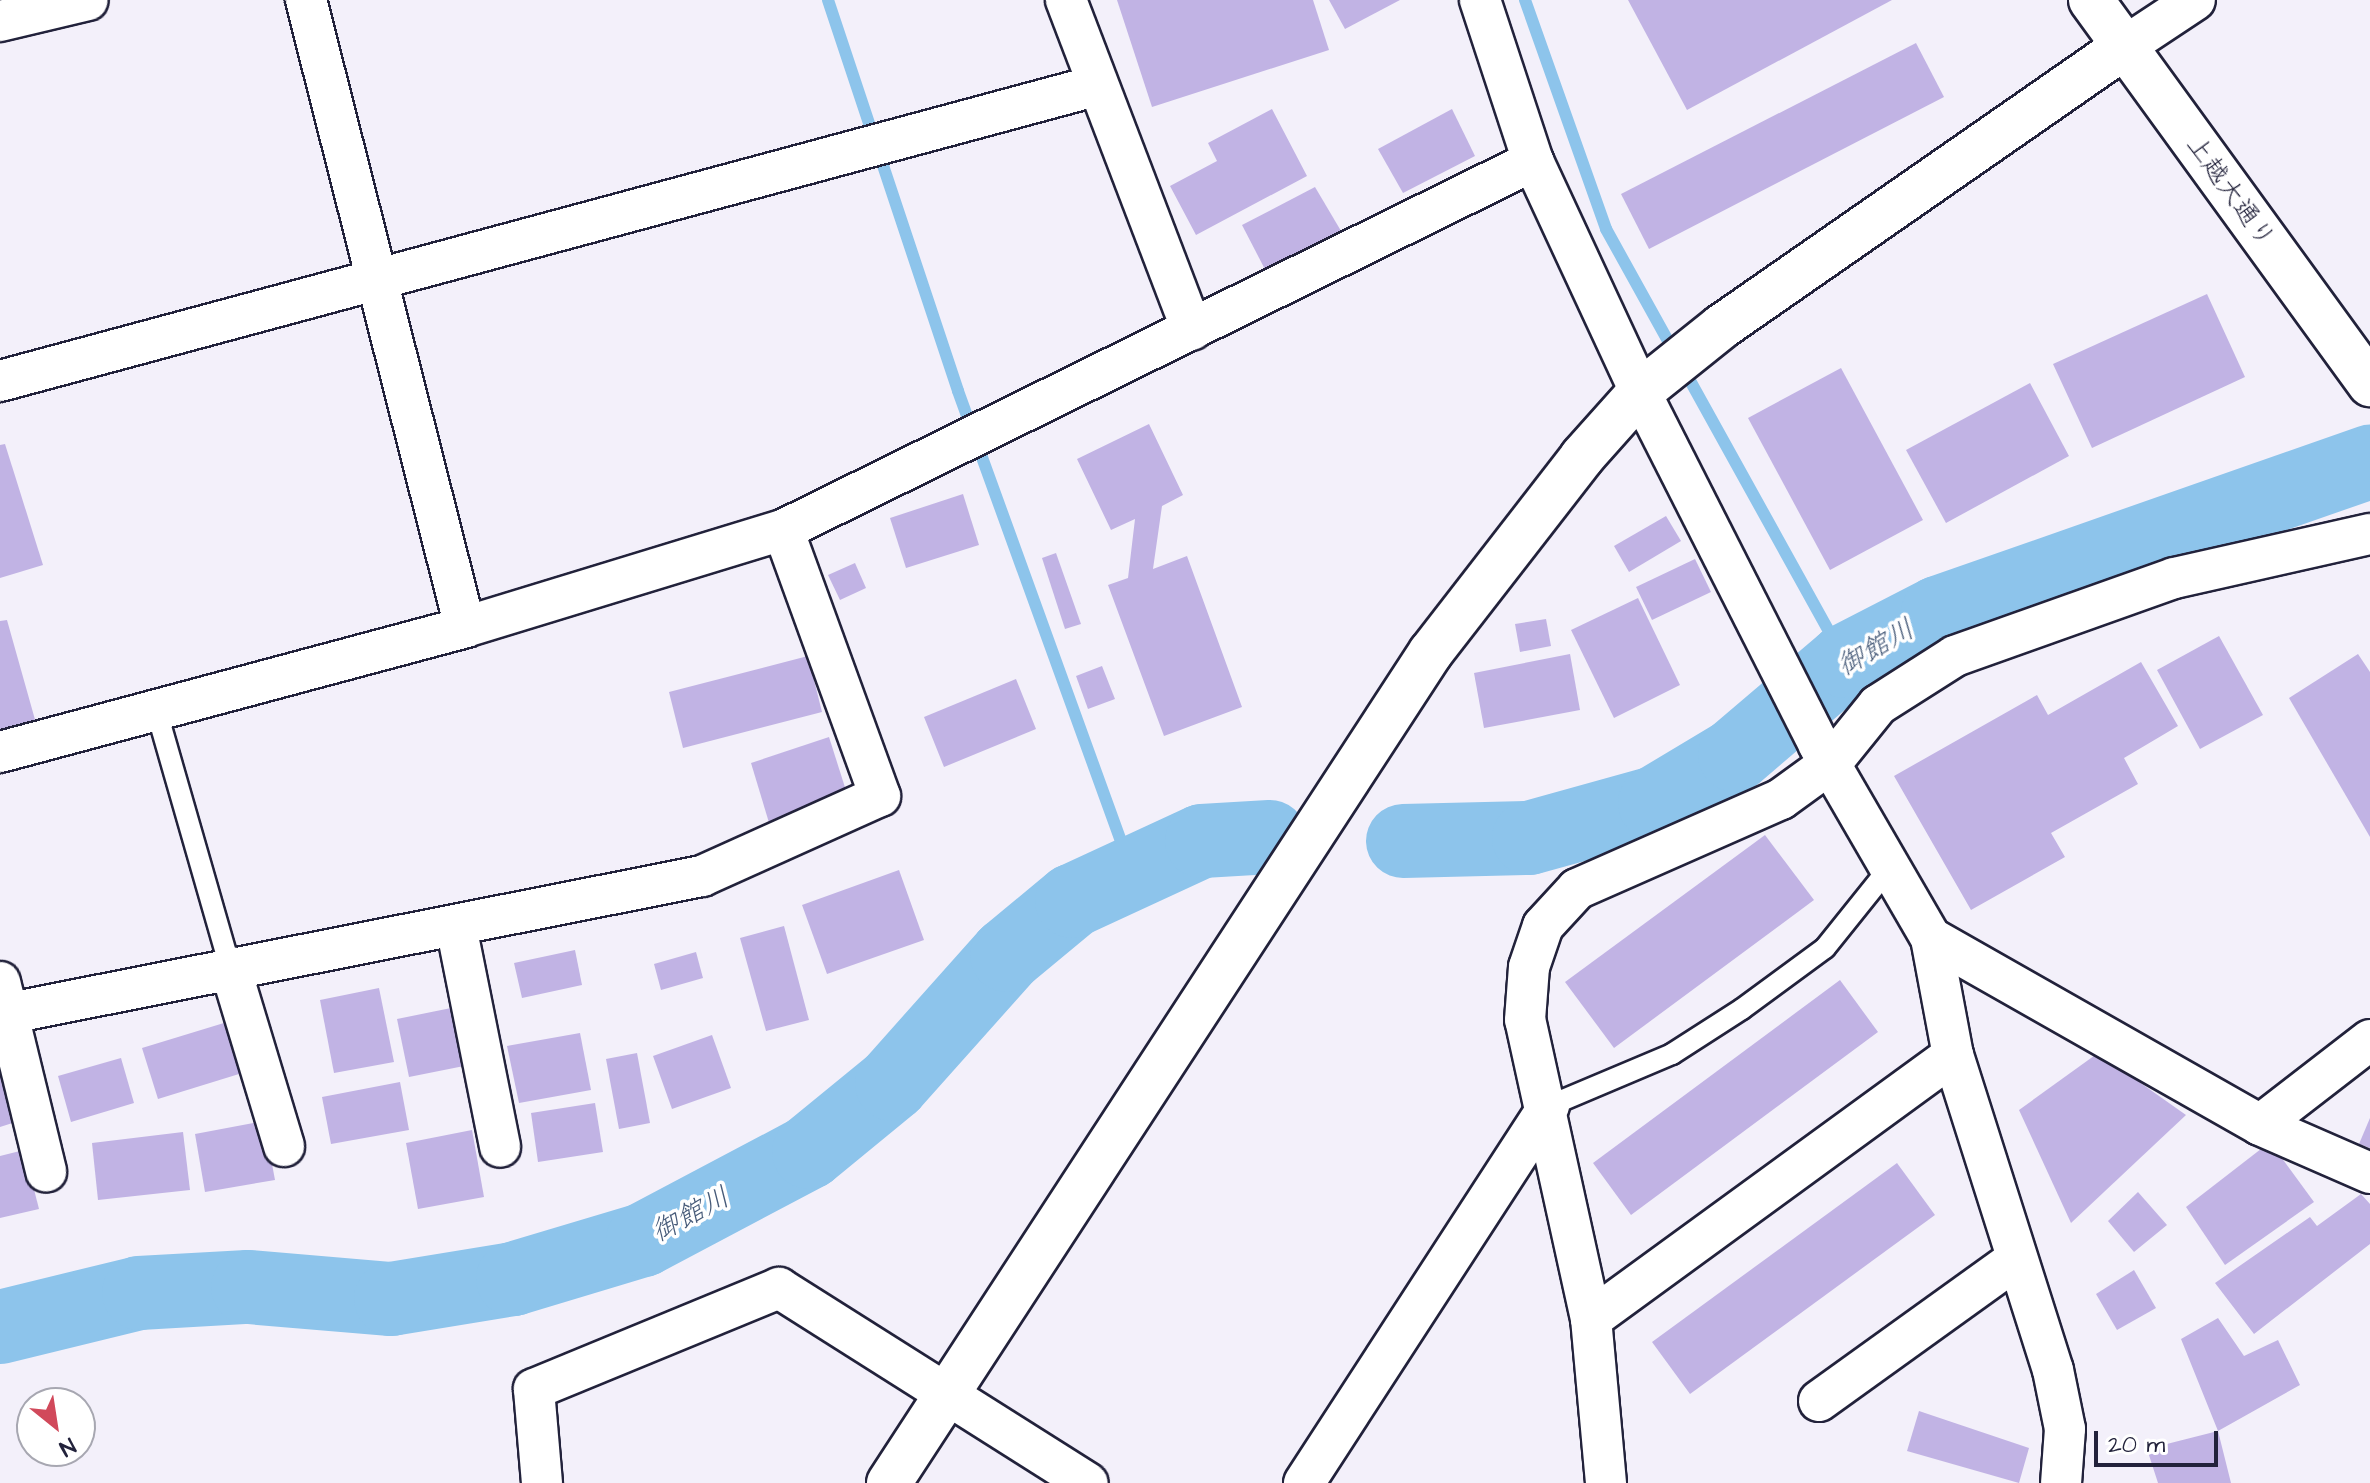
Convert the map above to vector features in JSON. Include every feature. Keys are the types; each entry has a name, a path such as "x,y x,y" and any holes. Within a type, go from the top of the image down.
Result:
{"street":[{"path":"0,21 88,0"},
{"path":"306,0 381,276 465,627"},
{"path":"1066,0 1095,86 1192,330"},
{"path":"1480,0 1533,161 1640,392 1758,630 1931,938 1953,1055 2062,1414 2061,1483"},
{"name":"上越大通り","path":"2091,0 2370,384"},
{"path":"889,1483 1431,652 1540,506 1640,392 1756,302 2195,0"},
{"path":"0,381 1095,86"},
{"path":"0,752 465,627 783,530 1533,161"},
{"path":"46,1171 3,1004 456,926 702,876 880,796 783,530"},
{"path":"1606,1483 1591,1319 1549,1106 1525,1020 1529,967 1543,926 1577,889 1781,799 1878,705 1955,656 2174,578 2370,534"},
{"path":"456,926 500,1147"},
{"path":"1931,938 2260,1125 2370,1173"},
{"path":"230,967 284,1146"},
{"path":"2260,1125 2370,1040"},
{"path":"1591,1319 1953,1055"},
{"path":"1304,1483 1549,1106"},
{"path":"1819,1401 2015,1260"},
{"path":"542,1483 534,1389 779,1288 1088,1483"}],"lane":[{"path":"156,709 230,967"},
{"path":"1549,1106 1672,1054 1742,1009 1825,948 1889,868"}],"building":[{"path":"1117,0 1313,0 1329,50 1152,107"},
{"path":"1329,0 1400,0 1345,29"},
{"path":"1628,0 1892,0 1687,110"},
{"path":"1916,43 1944,97 1649,249 1621,194"},
{"path":"1272,109 1307,176 1196,235 1170,186 1217,161 1208,143"},
{"path":"1452,109 1475,156 1403,193 1378,149"},
{"path":"1315,187 1344,236 1270,279 1242,225"},
{"path":"2207,294 2245,377 2092,448 2053,364"},
{"path":"1841,368 1923,520 1830,570 1748,418"},
{"path":"2030,383 2069,456 1946,523 1906,450"},
{"path":"1149,424 1183,495 1162,506 1153,569 1187,556 1242,707 1164,736 1108,585 1128,578 1135,519 1111,530 1077,459"},
{"path":"5,444 43,565 0,578 0,445"},
{"path":"963,494 979,545 906,568 890,518"},
{"path":"1666,516 1681,541 1629,572 1614,546"},
{"path":"1056,553 1081,624 1065,629 1042,558"},
{"path":"1695,559 1711,592 1652,620 1636,587"},
{"path":"855,563 866,588 840,600 828,575"},
{"path":"1638,598 1680,685 1614,718 1571,630"},
{"path":"1546,619 1551,646 1520,652 1515,624"},
{"path":"7,620 41,741 0,752 0,621"},
{"path":"2219,636 2263,715 2200,749 2157,670"},
{"path":"1570,654 1580,710 1484,728 1474,673"},
{"path":"2358,654 2370,672 2370,837 2289,698"},
{"path":"808,656 822,712 683,748 669,692"},
{"path":"2141,662 2178,726 2124,758 2138,784 2051,833 2065,857 1971,910 1894,776 2037,695 2048,715"},
{"path":"1102,666 1115,699 1088,709 1076,676"},
{"path":"1016,679 1036,729 944,767 924,717"},
{"path":"829,737 849,800 770,826 751,763"},
{"path":"1765,835 1814,900 1614,1048 1565,982"},
{"path":"899,870 924,940 827,974 802,905"},
{"path":"784,926 809,1020 766,1031 740,938"},
{"path":"575,950 582,985 522,998 514,963"},
{"path":"696,952 703,978 661,990 654,964"},
{"path":"1840,980 1878,1032 1631,1215 1593,1163"},
{"path":"379,988 394,1062 334,1073 320,1000"},
{"path":"456,1007 469,1065 409,1077 397,1019"},
{"path":"237,1019 252,1070 158,1099 142,1048"},
{"path":"580,1033 591,1090 519,1103 507,1046"},
{"path":"712,1035 731,1088 672,1109 653,1056"},
{"path":"637,1053 650,1123 619,1129 606,1059"},
{"path":"2098,1053 2186,1115 2071,1223 2019,1110"},
{"path":"0,1056 25,1119 0,1127"},
{"path":"121,1058 134,1103 71,1122 58,1076"},
{"path":"400,1082 409,1130 331,1144 322,1097"},
{"path":"595,1103 603,1152 538,1162 531,1113"},
{"path":"2370,1118 2370,1148 2359,1144"},
{"path":"264,1121 275,1180 205,1192 195,1134"},
{"path":"472,1130 484,1197 418,1209 406,1143"},
{"path":"183,1132 190,1190 98,1200 92,1143"},
{"path":"2270,1142 2314,1202 2225,1265 2186,1207"},
{"path":"24,1150 39,1209 0,1218 0,1156"},
{"path":"1897,1163 1935,1215 1690,1394 1652,1342"},
{"path":"2138,1192 2167,1225 2134,1252 2108,1221"},
{"path":"2361,1194 2370,1204 2370,1244 2254,1334 2215,1283 2310,1217 2317,1226"},
{"path":"2134,1270 2156,1308 2117,1330 2096,1294"},
{"path":"2218,1318 2244,1356 2278,1340 2300,1385 2218,1431 2181,1339"},
{"path":"1919,1411 2029,1448 2019,1483 1907,1451"},
{"path":"2218,1431 2231,1483 2158,1483 2147,1449"}],"waterway":[{"path":"828,0 958,391 1131,869"},
{"path":"1525,0 1606,229 1845,661"},
{"name":"御館川","path":"1403,841 1529,838 1655,803 1735,755 1845,661 1938,613 2370,462"},
{"name":"御館川","path":"0,1327 139,1293 248,1287 391,1299 513,1279 643,1240 809,1152 892,1084 1007,955 1072,901 1202,841 1270,837"}]}
